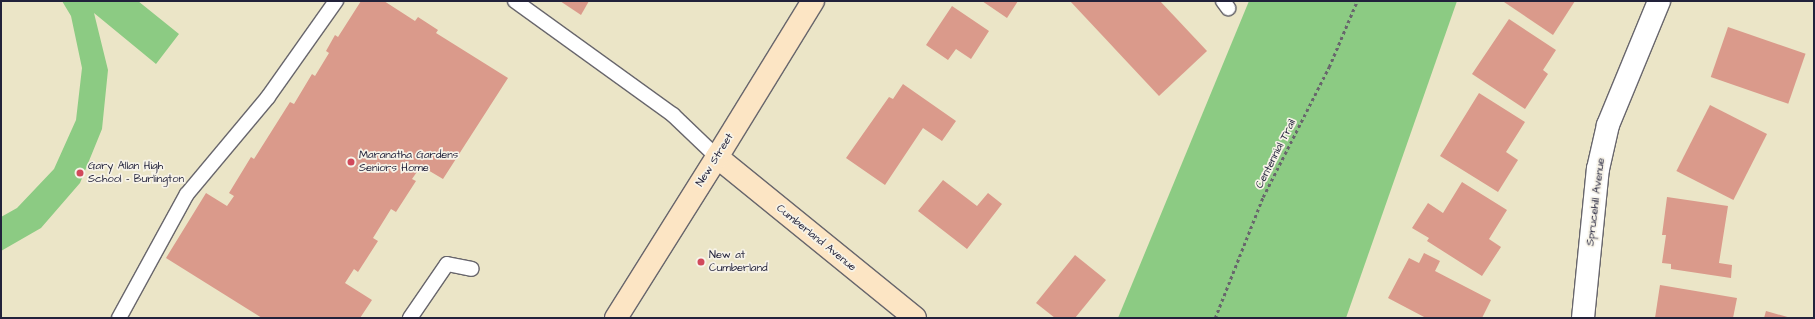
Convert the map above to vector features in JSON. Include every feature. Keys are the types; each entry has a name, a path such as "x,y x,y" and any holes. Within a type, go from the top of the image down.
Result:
{"main road":[{"name":"New Street","path":"616,318 813,1"},
{"name":"Cumberland Avenue","path":"717,157 914,318"}],"street":[{"name":"Sprucehill Avenue","path":"1583,318 1598,169 1608,125 1659,1"}],"lane":[{"path":"119,318 187,194 268,98 336,1"},
{"path":"515,1 674,115 717,157"},
{"path":"410,318 447,264 472,269"}],"path":[{"name":"Centennial Trail","path":"1215,318 1263,197 1329,67 1357,1"}],"green space":[{"path":"62,1 138,1 179,34 156,64 94,13 108,70 102,129 80,183 41,228 1,251 1,217 17,208 54,169 76,120 82,68 71,16"},
{"path":"1249,1 1457,1 1346,318 1118,318"}],"building":[{"name":"Maranatha Gardens Seniors Home","path":"361,1 384,1 415,21 418,17 438,30 436,33 508,78 443,179 421,166 412,179 416,181 396,212 391,209 373,238 378,241 358,272 354,269 345,283 372,300 360,318 262,318 166,258 206,193 227,206 234,196 229,193 251,157 254,159 290,102 294,104 312,74 315,76 329,53 326,51 335,35 338,37"},
{"path":"560,1 589,1 581,15"},
{"path":"982,1 1018,1 1007,18"},
{"path":"1070,1 1160,1 1207,51 1159,96"},
{"path":"1575,1 1553,35 1504,2"},
{"path":"952,6 989,31 971,59 956,49 948,60 926,45"},
{"path":"1509,19 1556,50 1543,70 1548,74 1525,109 1472,74"},
{"path":"1728,27 1806,54 1788,104 1711,77"},
{"path":"903,84 956,121 942,141 923,128 885,185 846,158 889,97 893,99"},
{"path":"1479,93 1525,122 1506,152 1518,160 1498,192 1440,156"},
{"path":"1710,105 1767,134 1733,200 1676,171"},
{"path":"943,180 977,206 988,193 1002,204 967,249 918,211"},
{"path":"1462,182 1507,210 1489,239 1501,247 1482,276 1427,241 1429,238 1412,228 1428,203 1443,213"},
{"path":"1667,197 1728,206 1719,263 1732,265 1731,278 1671,269 1671,264 1662,263 1666,235 1662,235"},
{"path":"1424,253 1440,261 1435,271 1491,300 1482,318 1426,318 1388,298 1409,258 1419,263"},
{"path":"1075,255 1106,280 1075,318 1055,318 1036,303"},
{"path":"1660,285 1737,298 1733,318 1655,318"},
{"path":"1766,311 1791,318 1764,318"}],"place":[{"name":"Maranatha Gardens Seniors Home","path":"351,162"},
{"name":"Gary Allan High School - Burlington","path":"80,173"},
{"name":"New at Cumberland","path":"701,262"}]}
